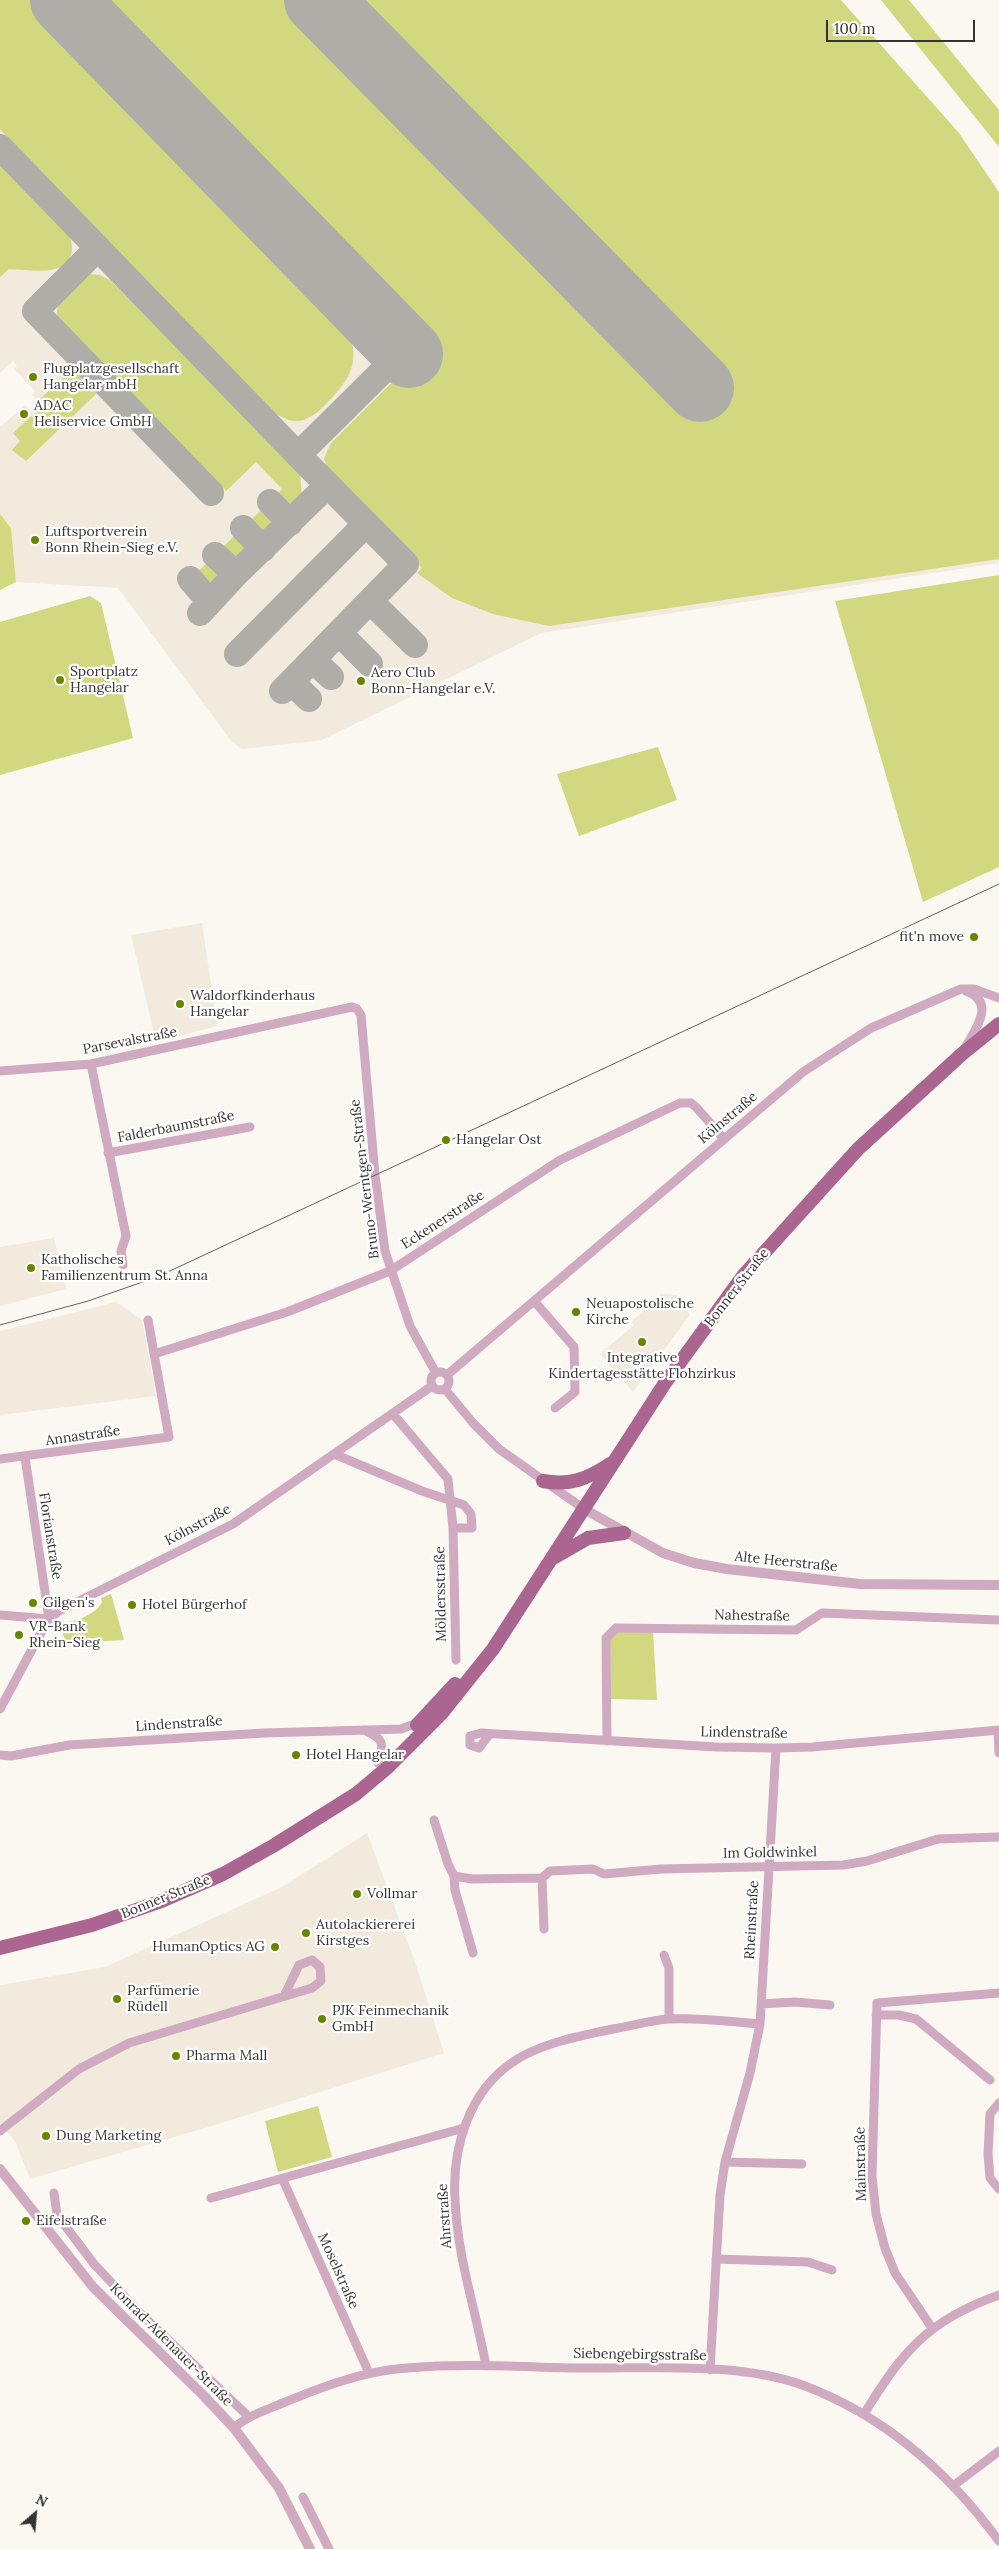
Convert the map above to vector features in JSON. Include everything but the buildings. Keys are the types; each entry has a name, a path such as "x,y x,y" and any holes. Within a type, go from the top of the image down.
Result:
{"main road":[{"name":"Bonner Straße","path":"0,1948 92,1925 159,1902 223,1874 273,1846 356,1794 415,1741 466,1685 512,1622 666,1383 744,1276 858,1148 962,1054 999,1024"},
{"path":"543,1481 562,1484 579,1482 614,1461"},
{"path":"552,1559 588,1538 624,1533"},
{"name":"Bonner Straße","path":"320,1816 420,1722 512,1622"}],"street":[{"path":"960,989 974,988 999,998"},
{"path":"960,989 972,993 982,1007 982,1019 962,1054"},
{"name":"Kölnstraße","path":"447,1375 803,1072 871,1028 960,989"},
{"name":"Parsevalstraße","path":"0,1071 91,1064 352,1007"},
{"name":"Bruno-Werntgen-Straße","path":"352,1007 358,1009 361,1015 375,1175 385,1251 390,1271 410,1326 436,1373"},
{"name":"Falderbaumstraße","path":"91,1064 126,1236 121,1251 123,1265"},
{"name":"Eckenerstraße","path":"154,1354 287,1312 390,1271 560,1160 680,1103 691,1104 696,1107 724,1139"},
{"name":"Falderbaumstraße","path":"108,1153 250,1127"},
{"path":"535,1302 574,1347 575,1392 555,1408"},
{"path":"148,1320 154,1354"},
{"name":"Annastraße","path":"0,1459 169,1437 154,1354"},
{"path":"442,1372 447,1375 449,1381 445,1389 440,1390 432,1386 432,1377 436,1373 442,1372"},
{"name":"Kölnstraße","path":"49,1619 59,1611 233,1524 432,1386"},
{"path":"445,1389 474,1424 499,1449 584,1509"},
{"path":"393,1414 448,1479 451,1499"},
{"name":"Möldersstraße","path":"334,1454 422,1491 451,1499 464,1505 471,1514 472,1528 453,1528"},
{"name":"Florianstraße","path":"25,1457 49,1619"},
{"name":"Möldersstraße","path":"451,1499 456,1660"},
{"name":"Alte Heerstraße","path":"584,1509 624,1533 663,1552 694,1563 773,1576 860,1584 999,1585"},
{"name":"Nahestraße","path":"607,1741 606,1638 616,1628 796,1630 822,1613 999,1620"},
{"path":"0,1615 49,1619 0,1709"},
{"name":"Lindenstraße","path":"0,1754 18,1754 69,1745 255,1733 401,1729 420,1722"},
{"path":"361,1729 376,1736 382,1742 383,1749 378,1763"},
{"path":"999,1730 999,1753"},
{"name":"Lindenstraße","path":"489,1735 717,1747 776,1748 812,1747 999,1730"},
{"name":"Rheinstraße","path":"710,2370 720,2195 725,2162 750,2073 760,2024 776,1748"},
{"path":"434,1820 448,1864 454,1876 473,1953"},
{"name":"Im Goldwinkel","path":"454,1876 472,1879 542,1878 550,1871 593,1870 604,1874 769,1866 843,1865 867,1861 938,1839 999,1837"},
{"path":"542,1878 544,1929"},
{"path":"664,1956 669,1968 670,2019"},
{"path":"0,2131 79,2069 130,2043 312,1988 321,1981 320,1967 312,1960 299,1965 284,1996"},
{"path":"990,2080 916,2019 899,2014 876,2015 877,2003 999,1993"},
{"path":"761,2004 795,2002 830,2006"},
{"name":"Mainstraße","path":"876,2015 872,2176 876,2214 885,2248 896,2273 932,2328"},
{"name":"Ahrstraße","path":"486,2366 460,2248 454,2198 456,2162 464,2128 481,2093 498,2073 514,2061 530,2053 587,2035 670,2019 760,2024"},
{"path":"999,2103 990,2114 988,2154 990,2178 999,2189"},
{"path":"211,2198 283,2180 464,2128"},
{"path":"725,2162 802,2164"},
{"name":"Konrad-Adenauer-Straße","path":"0,2170 93,2287 234,2428 278,2488 310,2549"},
{"name":"Moselstraße","path":"283,2180 370,2373"},
{"name":"Konrad-Adenauer-Straße","path":"54,2193 57,2216 94,2264 138,2311 249,2417"},
{"path":"716,2258 808,2262 832,2270"},
{"path":"864,2414 889,2374 909,2349 932,2328 960,2310 999,2295"},
{"name":"Siebengebirgsstraße","path":"234,2428 249,2417 317,2388 370,2373 407,2368 486,2366 748,2372 803,2385 864,2414 908,2444 953,2486 999,2541"},
{"path":"953,2486 999,2451"},
{"path":"303,2497 329,2549"}],"shaded area":[{"path":"0,0 836,0 999,198 999,563 541,633 322,740 242,749 232,742 118,588 16,582 11,528 0,514 0,427 25,405 34,414 42,406 32,395 35,391 14,369 17,366 13,361 0,373"},
{"name":"Waldorfkinderhaus Hangelar","path":"202,923 217,1026 156,1042 131,935"},
{"name":"Katholisches Familienzentrum St. Anna","path":"54,1238 66,1289 0,1306 0,1247"},
{"name":"Integrative Kindertagesstätte Flohzirkus","path":"661,1294 677,1295 690,1315 633,1392 600,1354 634,1325 631,1322"},
{"path":"116,1302 142,1320 156,1396 0,1415 0,1331"},
{"path":"367,1833 415,1962 444,2053 215,2125 30,2179 15,2141 0,2125 0,1985 105,1967 282,1887"}],"green space":[{"path":"0,0 36,0 345,320 353,346 352,367 343,385 315,414 304,420 295,421 274,413 0,129"},
{"path":"98,0 841,0 959,133 999,192 999,559 549,626 493,614 452,598 417,573 422,568 329,473 324,458 331,443 431,344"},
{"path":"881,0 909,0 999,110 999,147"},
{"path":"0,164 70,236 72,250 69,260 63,266 43,271 9,269 0,277"},
{"path":"90,274 100,275 110,280 300,472 302,499 287,514 278,503 277,494 282,489 256,462 226,491 61,326 57,318 59,303 69,290"},
{"path":"74,367 98,392 26,461 12,450 20,441 13,433 42,406 38,401"},
{"path":"262,509 270,513 277,524 260,540 250,528 250,521"},
{"path":"0,514 11,528 16,582 0,590"},
{"path":"235,535 242,535 252,546 233,566 219,551"},
{"path":"208,562 213,562 223,576 206,592 195,579 195,574"},
{"path":"999,575 999,867 923,902 835,601"},
{"name":"Sportplatz Hangelar","path":"90,596 101,603 133,738 0,775 0,622"},
{"path":"658,747 677,800 579,836 557,774"},
{"path":"111,1594 124,1640 73,1643 68,1647 61,1630 65,1622 75,1621 91,1613 100,1606 101,1598"},
{"path":"618,1630 653,1631 657,1700 611,1699 610,1638"},
{"path":"318,2106 332,2157 278,2172 265,2121"}],"taxiway":[{"path":"0,147 298,455 405,349"},
{"path":"98,248 35,311 211,493"},
{"path":"282,691 406,564 298,455"},
{"path":"200,613 236,574 328,485"},
{"path":"270,502 290,523"},
{"path":"237,654 366,524"},
{"path":"243,528 263,549"},
{"path":"215,555 236,574"},
{"path":"190,579 210,602"},
{"path":"370,601 415,645"},
{"path":"339,633 370,664"},
{"path":"313,660 331,677"},
{"path":"291,682 309,699"}],"runway":[{"path":"64,0 409,354"},
{"path":"318,0 700,388"}],"tram line":[{"path":"0,1325 88,1301 157,1277 999,884"}],"place":[{"name":"Flugplatzgesellschaft Hangelar mbH","path":"33,377"},
{"name":"ADAC Heliservice GmbH","path":"24,414"},
{"name":"Luftsportverein Bonn Rhein-Sieg e.V.","path":"35,540"},
{"name":"Sportplatz Hangelar","path":"60,680"},
{"name":"Aero Club Bonn-Hangelar e.V.","path":"361,681"},
{"name":"fit'n move","path":"974,937"},
{"name":"Waldorfkinderhaus Hangelar","path":"180,1004"},
{"name":"Hangelar Ost","path":"446,1140"},
{"name":"Katholisches Familienzentrum St. Anna","path":"31,1268"},
{"name":"Neuapostolische Kirche","path":"576,1312"},
{"name":"Integrative Kindertagesstätte Flohzirkus","path":"642,1342"},
{"name":"Gilgen's","path":"33,1603"},
{"name":"Hotel Bürgerhof","path":"132,1605"},
{"name":"VR-Bank Rhein-Sieg","path":"19,1635"},
{"name":"Hotel Hangelar","path":"296,1755"},
{"name":"Vollmar","path":"357,1894"},
{"name":"Autolackiererei Kirstges","path":"306,1933"},
{"name":"HumanOptics AG","path":"275,1947"},
{"name":"Parfümerie Rüdell","path":"117,1999"},
{"name":"PJK Feinmechanik GmbH","path":"322,2019"},
{"name":"Pharma Mall","path":"176,2056"},
{"name":"Dung Marketing","path":"46,2136"},
{"name":"Eifelstraße","path":"26,2221"}]}
